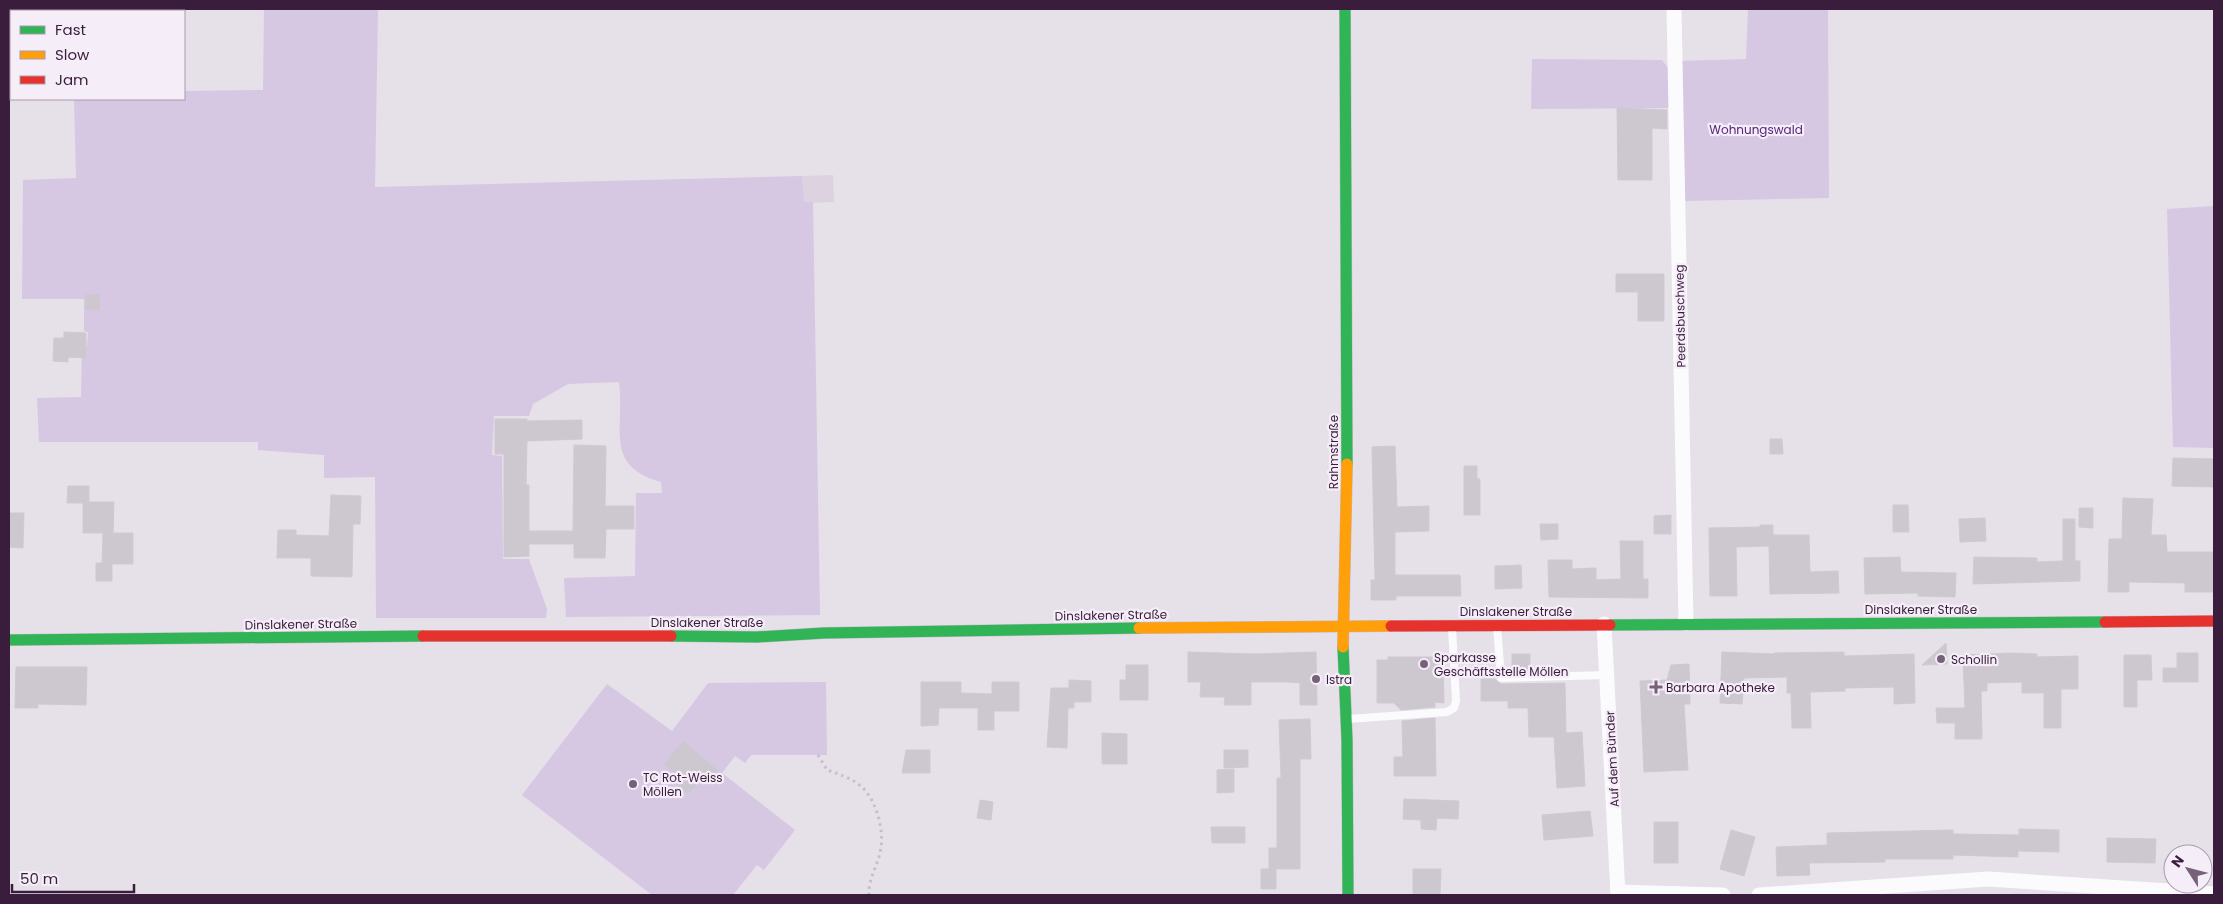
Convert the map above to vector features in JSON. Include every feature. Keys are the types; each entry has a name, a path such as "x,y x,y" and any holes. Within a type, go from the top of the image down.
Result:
{"main road":[{"name":"Rahmstraße","path":"1345,9 1348,471 1342,626 1346,719 1348,895"},
{"name":"Dinslakener Straße","path":"9,640 509,635 757,637 834,633 1497,624 2214,621"}],"street":[{"name":"Peerdsbuschweg","path":"1674,9 1686,623"},
{"name":"Auf dem Bünder","path":"1604,624 1618,893"},
{"path":"1759,895 1988,879 2214,894"},
{"path":"1618,893 1723,895"}],"lane":[{"path":"1497,624 1501,678 1608,675"},
{"path":"1346,719 1447,712 1454,708 1456,701 1452,625"}],"path":[{"path":"818,755 826,770 844,776 860,785 872,801 882,823 881,847 869,888 869,895"}],"shaded area":[{"path":"833,175 834,202 804,203 802,176"}],"green space":[{"path":"264,9 378,9 375,187 802,176 804,202 813,202 820,615 566,617 564,578 635,576 636,493 662,493 661,482 643,475 631,466 624,455 620,443 619,382 568,384 533,404 529,416 494,416 492,455 502,456 503,559 529,559 547,609 546,618 376,618 375,477 324,478 324,455 258,450 258,442 39,442 37,398 81,397 82,346 87,346 88,332 84,331 84,299 22,299 23,180 76,178 74,100 185,100 185,91 263,90"},
{"name":"Wohnungswald","path":"1748,9 1828,9 1829,198 1685,201 1680,61 1746,59"},
{"path":"1532,59 1662,60 1669,69 1670,108 1531,109"},
{"path":"2214,206 2214,448 2173,447 2167,209"},
{"name":"TC Rot-Weiss Möllen","path":"826,682 827,755 751,755 745,763 735,756 722,773 795,830 764,870 757,865 733,895 652,895 522,795 607,684 672,731 708,683"}],"building":[{"path":"1617,108 1667,110 1667,129 1652,128 1652,180 1618,180"},
{"path":"1616,274 1664,274 1664,321 1638,321 1638,292 1616,292"},
{"path":"86,294 100,295 99,310 85,309"},
{"path":"64,332 86,333 86,358 68,357 68,362 53,361 54,338 64,338"},
{"path":"495,419 527,419 527,421 582,420 582,439 527,441 526,485 529,485 529,531 573,531 574,445 606,446 605,506 634,506 634,529 606,529 605,558 574,558 574,544 529,544 529,556 504,557 504,454 495,454"},
{"path":"1770,439 1782,439 1783,454 1770,454"},
{"path":"1395,446 1397,507 1429,506 1429,531 1395,532 1395,575 1460,575 1461,596 1396,596 1396,600 1371,600 1371,580 1375,580 1372,447"},
{"path":"2173,458 2214,459 2214,487 2172,486"},
{"path":"1464,466 1477,466 1477,479 1480,479 1480,515 1464,515"},
{"path":"68,486 89,486 89,502 114,502 113,533 133,533 133,564 112,564 112,581 96,581 96,563 102,563 103,533 83,533 83,503 67,503"},
{"path":"331,495 361,496 360,524 353,524 352,577 311,576 311,558 277,558 278,530 296,530 296,535 329,536"},
{"path":"2123,498 2153,499 2151,535 2166,535 2167,552 2214,552 2214,592 2185,592 2185,583 2129,582 2129,592 2108,592 2109,539 2122,539"},
{"path":"1893,505 1908,505 1909,532 1893,532"},
{"path":"2079,508 2093,508 2093,528 2079,527"},
{"path":"9,513 24,513 23,548 9,547"},
{"path":"1671,515 1671,534 1654,534 1654,516"},
{"path":"1985,518 1986,541 1960,542 1959,519"},
{"path":"2063,519 2075,519 2075,561 2080,561 2080,581 1973,584 1974,557 2037,558 2037,562 2063,561"},
{"path":"1540,524 1558,524 1558,539 1541,540"},
{"path":"1760,525 1773,525 1773,535 1809,535 1810,572 1838,571 1839,593 1770,594 1769,546 1736,547 1737,596 1710,596 1709,528 1760,527"},
{"path":"1620,541 1643,541 1643,579 1648,579 1648,598 1549,597 1548,560 1572,560 1572,569 1596,568 1596,580 1621,579"},
{"path":"1900,557 1901,572 1956,573 1955,597 1918,596 1918,593 1865,594 1864,558"},
{"path":"1521,565 1522,588 1495,589 1495,566"},
{"name":"Schollin","path":"1946,643 1947,664 1922,665"},
{"path":"1188,652 1254,654 1316,652 1317,705 1300,705 1300,683 1288,682 1251,682 1251,705 1224,705 1225,697 1200,697 1201,682 1188,682"},
{"path":"1722,652 1774,654 1844,652 1844,656 1914,654 1915,703 1894,704 1894,687 1845,688 1845,691 1810,692 1811,728 1792,728 1791,693 1787,693 1787,677 1744,678 1742,704 1720,703"},
{"path":"2177,653 2198,653 2198,682 2163,682 2163,668 2177,668"},
{"path":"1512,654 1530,654 1530,672 1512,672"},
{"path":"2037,654 2037,657 2078,656 2078,689 2061,689 2061,728 2044,728 2044,693 2022,693 2022,682 1987,683 1987,691 1981,691 1982,739 1955,739 1955,723 1937,723 1936,708 1965,708 1963,655"},
{"path":"2124,655 2151,655 2152,680 2137,680 2137,707 2124,707"},
{"path":"1388,657 1433,657 1433,660 1443,660 1444,703 1435,702 1435,707 1401,710 1394,703 1377,703 1377,660 1388,660"},
{"path":"1689,664 1690,704 1684,704 1688,770 1644,772 1640,681 1667,680 1671,665"},
{"path":"1126,665 1148,665 1148,700 1120,700 1120,680 1126,680"},
{"path":"16,667 87,667 86,705 38,704 38,708 15,708"},
{"path":"1481,679 1495,679 1501,684 1565,683 1566,733 1582,732 1585,786 1557,788 1554,737 1529,737 1528,708 1508,708 1508,701 1481,701"},
{"path":"1069,680 1091,681 1091,702 1074,702 1074,708 1068,708 1067,748 1047,747 1051,688 1069,688"},
{"path":"921,682 961,682 961,693 992,694 992,682 1019,682 1019,711 994,711 994,730 978,730 978,708 939,708 938,725 921,726"},
{"path":"1435,718 1436,776 1394,776 1394,757 1403,757 1402,721"},
{"path":"1310,719 1311,759 1300,759 1300,869 1276,869 1276,889 1261,889 1261,869 1269,869 1269,848 1277,848 1277,778 1281,778 1279,720"},
{"path":"1102,733 1127,734 1127,764 1102,764"},
{"path":"683,741 717,770 709,781 703,777 688,794 677,785 682,778 664,765"},
{"path":"906,750 930,750 930,773 902,773"},
{"path":"1224,750 1248,750 1248,767 1224,768"},
{"path":"1234,769 1234,792 1217,793 1217,770"},
{"path":"1404,799 1459,801 1458,819 1437,818 1436,830 1421,829 1421,820 1403,819"},
{"path":"980,800 993,802 991,820 977,818"},
{"path":"1590,811 1593,836 1544,840 1542,815"},
{"path":"1654,822 1678,822 1678,863 1654,863"},
{"path":"1211,827 1245,827 1245,843 1212,843"},
{"path":"2019,829 2059,830 2059,852 2018,851 2018,857 1953,855 1953,859 1885,859 1885,862 1809,863 1810,875 1777,876 1776,847 1827,845 1827,833 1953,830 1953,834 2019,835"},
{"path":"1731,830 1755,837 1744,876 1720,869"},
{"path":"2107,838 2156,839 2155,863 2107,862"},
{"path":"1413,869 1441,869 1440,895 1413,895"}],"traffic: fast":[{"path":"1345,9 1347,464"},
{"path":"1610,625 2105,622"},
{"path":"671,636 757,637 824,633 1139,628"},
{"path":"9,640 423,636"},
{"path":"1343,647 1347,740 1348,895"}],"traffic: slow":[{"path":"1343,647 1347,464"},
{"path":"1139,628 1391,626"}],"traffic: jam":[{"path":"2105,622 2214,621"},
{"path":"1391,626 1610,625"},
{"path":"423,636 671,636"}],"place":[{"name":"Schollin","path":"1941,659"},
{"name":"Sparkasse Geschäftsstelle Möllen","path":"1424,664"},
{"name":"Istra","path":"1316,679"},
{"name":"Barbara Apotheke","path":"1656,687"},
{"name":"TC Rot-Weiss Möllen","path":"633,784"}]}
